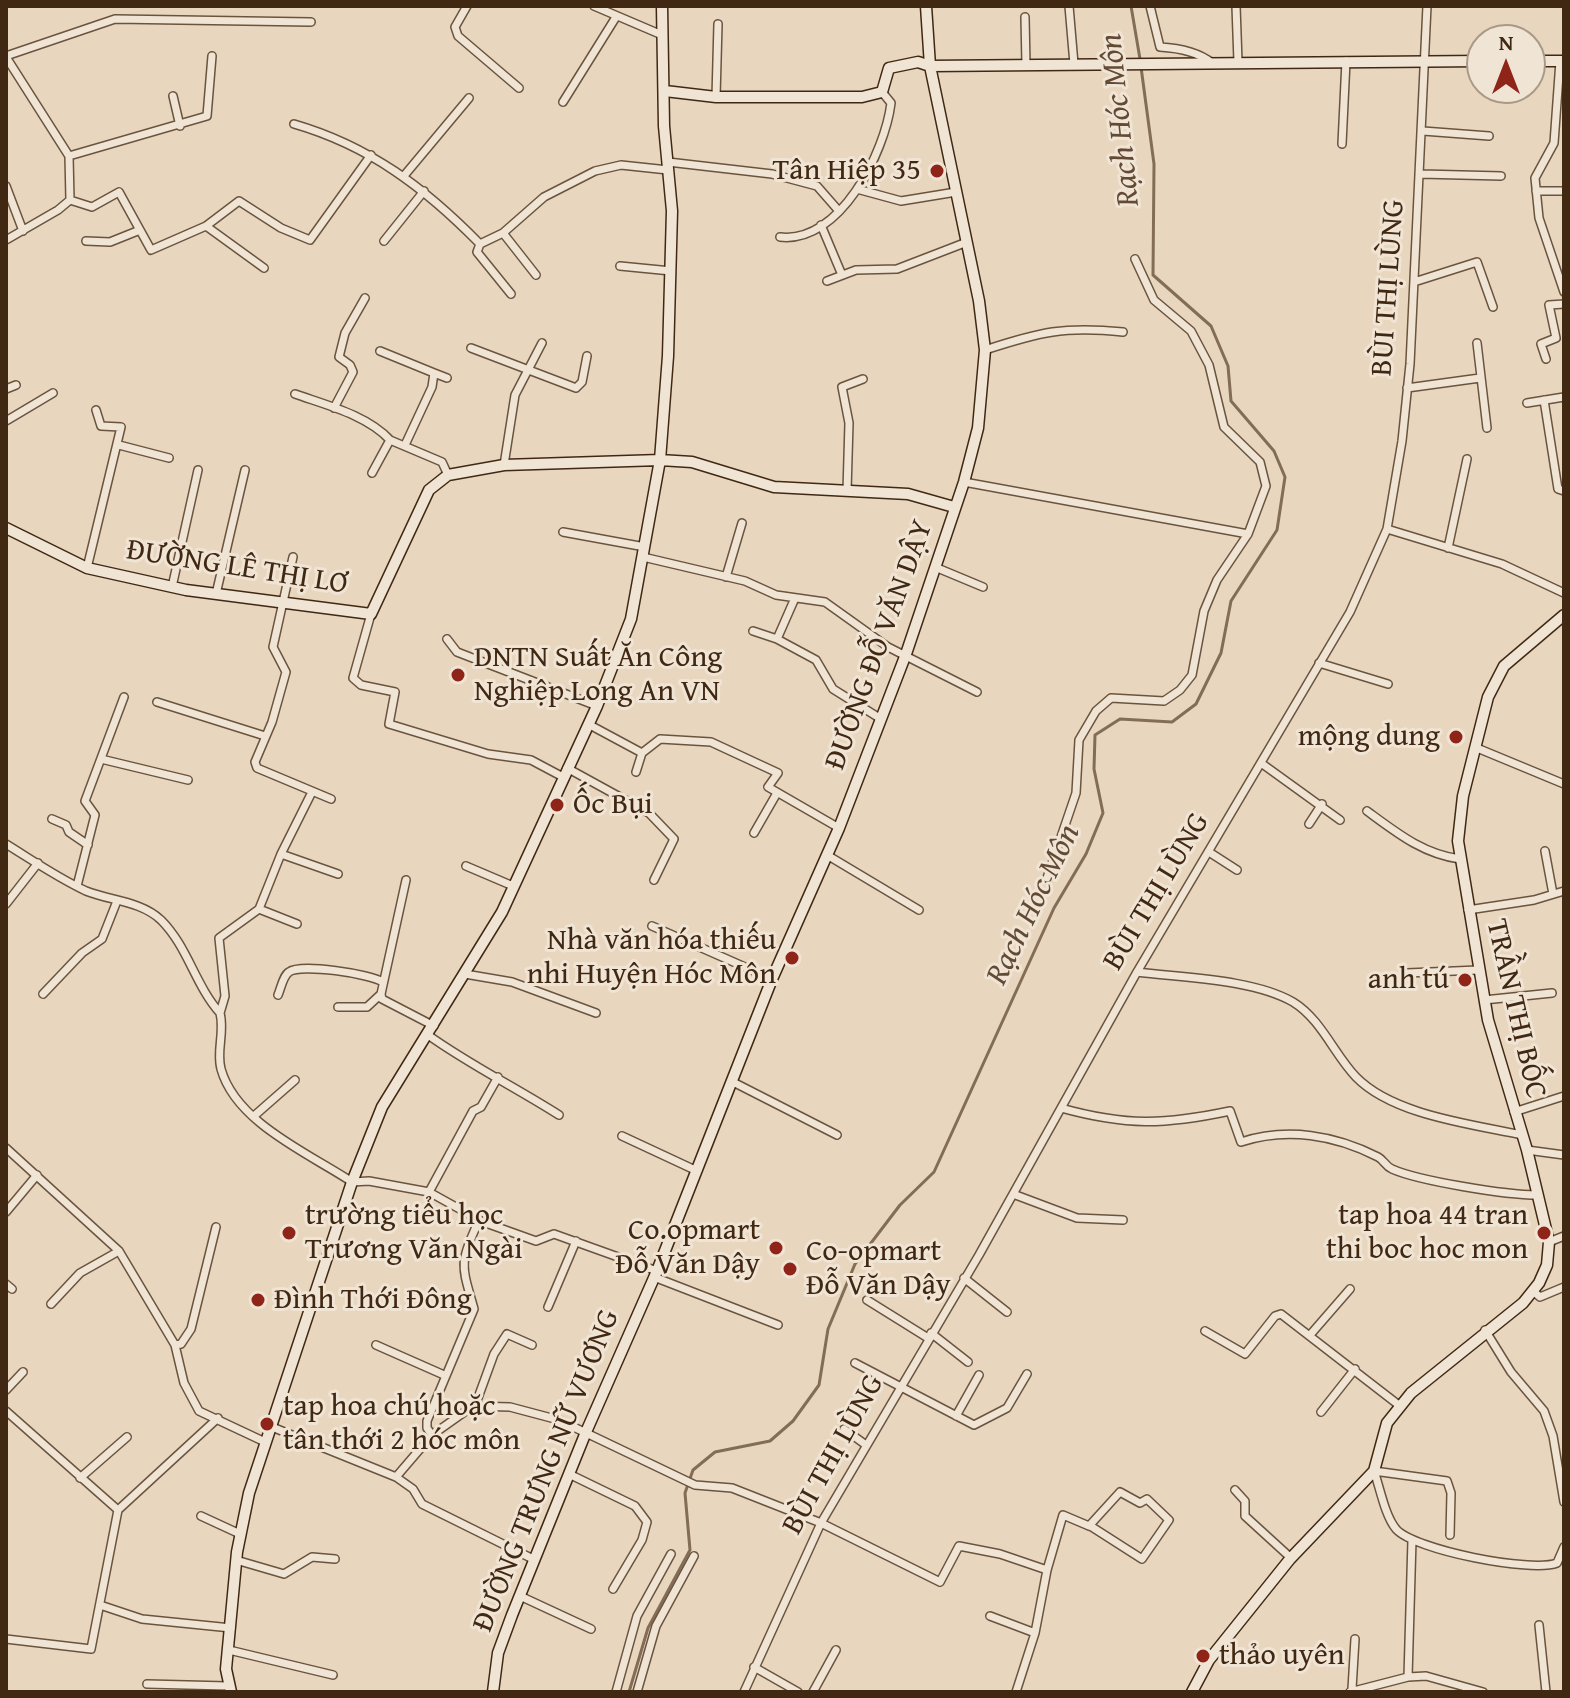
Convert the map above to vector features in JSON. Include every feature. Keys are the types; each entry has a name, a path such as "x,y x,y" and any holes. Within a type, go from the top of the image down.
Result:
{"street":[{"path":"467,6 455,27 458,36 519,88"},
{"path":"594,6 662,35"},
{"path":"147,1684 229,1689 229,1650 240,1534 265,1442 352,1182 382,1107 465,974 513,886 597,706 631,619 660,460 671,271 662,6"},
{"name":"ĐƯỜNG ĐỖ VĂN DẬY","path":"655,1274 772,979 839,828 906,654 964,482 978,428 985,350 967,242 930,66 926,6"},
{"path":"1069,6 1074,64"},
{"path":"1150,6 1160,47 1178,48 1212,63"},
{"path":"1236,6 1238,62"},
{"name":"BÙI THỊ LÙNG","path":"744,1692 821,1523 1013,1194 1137,972 1350,612 1387,529 1407,388 1421,174 1427,6"},
{"path":"563,102 616,17"},
{"path":"1025,17 1026,65"},
{"path":"70,200 69,156 6,56 115,19 311,22"},
{"path":"716,97 718,24"},
{"path":"69,156 207,116 212,56"},
{"path":"1342,144 1346,61"},
{"path":"882,92 889,68 918,62 930,66 1466,61"},
{"path":"1562,61 1561,125 1539,167 1536,191 1539,218 1561,274 1564,292"},
{"path":"665,91 716,97 862,97 882,92"},
{"path":"780,237 812,232 857,189 887,131 891,103 882,92"},
{"path":"173,96 180,126"},
{"path":"403,177 469,98"},
{"path":"294,124 338,137 371,155 424,191 480,244"},
{"path":"1423,131 1489,136"},
{"path":"1554,143 1564,144"},
{"path":"70,200 92,207 119,192 151,250 206,226 239,201 281,228 310,240 371,155"},
{"path":"511,294 477,252 480,244 503,233 544,197 595,171 621,165 772,174 817,186 838,210"},
{"path":"1421,174 1501,176"},
{"path":"6,186 23,231"},
{"path":"857,189 901,201 956,192"},
{"path":"384,241 424,191"},
{"path":"1536,191 1564,191"},
{"path":"6,240 70,200"},
{"path":"821,225 842,275"},
{"path":"206,226 264,268"},
{"path":"86,241 110,242 140,230"},
{"path":"503,233 536,275"},
{"path":"827,281 856,270 897,269 967,242"},
{"path":"1047,878 1076,793 1079,740 1096,711 1111,698 1164,701 1180,690 1192,675 1204,611 1217,580 1248,534 1266,486 1260,462 1224,427 1209,365 1191,331 1154,300 1135,259"},
{"path":"1414,282 1477,262 1493,307"},
{"path":"620,266 671,271"},
{"path":"334,408 353,372 350,365 339,357 343,339 365,298"},
{"path":"1546,359 1541,344 1556,338 1549,305 1564,304"},
{"path":"985,350 1048,330 1075,328 1123,332"},
{"path":"504,465 519,381 528,372 542,343"},
{"path":"1477,343 1487,428"},
{"path":"471,348 576,388 582,382 587,356"},
{"path":"380,351 447,378"},
{"path":"405,445 432,387 434,373"},
{"path":"1407,388 1480,378"},
{"path":"847,491 849,423 842,387 863,379"},
{"path":"6,389 16,385"},
{"path":"6,421 53,393"},
{"path":"295,394 334,408 382,432 390,440 442,462 448,475 504,465 660,460 692,462 774,487 908,494 954,507"},
{"path":"1527,403 1564,397"},
{"path":"1544,400 1558,489 1564,491"},
{"path":"87,568 121,427 101,426 96,410"},
{"path":"372,473 390,440"},
{"path":"119,445 169,458"},
{"path":"1448,548 1467,459"},
{"path":"172,587 198,470"},
{"path":"216,594 245,470"},
{"name":"ĐƯỜNG LÊ THỊ LƠ","path":"6,528 87,568 172,587 371,614 429,490 448,475"},
{"path":"964,482 1248,534"},
{"path":"726,577 742,523"},
{"path":"1387,529 1502,564 1564,593"},
{"path":"563,532 644,552 776,595 825,602 859,628 977,692"},
{"path":"293,557 273,647 286,672 255,762 257,768 331,799"},
{"path":"935,567 983,587"},
{"path":"777,639 795,598"},
{"path":"371,614 353,678 361,685 395,692 389,724 488,754 531,760 565,772 649,813 674,839 654,880"},
{"name":"TRẦN THỊ BỐC","path":"1192,1692 1209,1660 1291,1558 1374,1471 1387,1423 1400,1406 1411,1393 1533,1291 1547,1265 1549,1242 1527,1150 1484,1000 1458,841 1463,796 1488,697 1504,666 1564,615"},
{"path":"753,631 777,639 816,660 822,674 834,685 833,689 881,719"},
{"path":"447,639 457,652 597,706"},
{"path":"1319,663 1388,684"},
{"path":"77,886 95,815 85,801 124,697"},
{"path":"157,702 265,736"},
{"path":"588,724 642,753"},
{"path":"636,772 642,753 660,739 711,742 778,773 768,787 839,828"},
{"path":"1477,748 1564,784"},
{"path":"101,759 188,780"},
{"path":"1261,763 1322,804 1340,820"},
{"path":"312,792 281,854 259,909 219,938 225,996 220,1013 221,1070 242,1105 352,1182 369,1181 429,1192 479,1220 536,1241 554,1234 576,1241 778,1325"},
{"path":"754,833 777,793"},
{"path":"1309,824 1322,804"},
{"path":"1367,811 1411,843 1442,857 1460,859"},
{"path":"52,819 66,825 69,832 88,845"},
{"path":"6,857 10,846 77,886 144,907 159,918 176,938 202,992 220,1013"},
{"path":"1545,851 1553,894"},
{"path":"1209,852 1237,870"},
{"path":"281,854 338,874"},
{"path":"827,855 919,910"},
{"path":"6,904 38,863"},
{"path":"466,866 513,886"},
{"path":"406,880 382,999 431,1031 465,1062 498,1077 559,1115"},
{"path":"1468,910 1534,900 1564,891"},
{"path":"43,994 82,953 102,939 117,901"},
{"path":"259,909 297,924"},
{"path":"652,926 772,979"},
{"path":"278,995 290,970 359,974 383,982"},
{"path":"1407,973 1478,970"},
{"path":"1137,972 1265,990 1295,1003 1319,1028 1354,1076 1384,1099 1522,1135"},
{"path":"465,974 512,982 596,1013"},
{"path":"1484,1000 1552,993"},
{"path":"338,1007 367,1007 381,994"},
{"path":"429,1192 473,1111 481,1107 498,1077"},
{"path":"254,1116 295,1080"},
{"path":"731,1081 837,1135"},
{"path":"1514,1112 1564,1096"},
{"path":"1061,1108 1122,1122 1163,1124 1230,1111 1241,1142 1265,1134 1320,1136 1371,1154 1397,1170 1498,1192 1537,1195"},
{"path":"622,1136 695,1170"},
{"path":"6,1148 119,1251 175,1345 184,1383 199,1411 265,1442"},
{"path":"1527,1150 1564,1155"},
{"path":"6,1212 37,1175"},
{"path":"1013,1194 1077,1218 1123,1220"},
{"path":"432,1435 427,1421 474,1309 463,1280 463,1261 479,1220"},
{"path":"175,1345 181,1344 191,1329 216,1227"},
{"path":"1549,1242 1564,1236"},
{"path":"548,1307 576,1241"},
{"path":"51,1304 80,1273 119,1251"},
{"name":"ĐƯỜNG TRƯNG NỮ VƯƠNG","path":"493,1692 498,1653 520,1596 586,1432 655,1274"},
{"path":"964,1278 1007,1312"},
{"path":"1533,1291 1542,1297 1564,1287"},
{"path":"1310,1335 1350,1289"},
{"path":"867,1300 968,1362"},
{"path":"1205,1331 1245,1354 1278,1314 1310,1335 1400,1406"},
{"path":"1485,1330 1511,1372 1544,1411 1557,1451 1564,1502"},
{"path":"475,1406 494,1354 507,1334 532,1345"},
{"path":"376,1345 444,1375"},
{"path":"855,1363 974,1425 1007,1408 1027,1374"},
{"path":"1321,1412 1355,1369"},
{"path":"6,1390 23,1372"},
{"path":"956,1416 979,1375"},
{"path":"396,1477 432,1435 475,1406 510,1407 559,1420 695,1485 732,1488 821,1523 940,1582 959,1546 1000,1554 1047,1570"},
{"path":"6,1411 118,1510"},
{"path":"6,1639 91,1649 118,1510 218,1418"},
{"path":"272,1427 396,1477 413,1489 422,1504 535,1560"},
{"path":"844,1429 866,1445"},
{"path":"80,1478 127,1437"},
{"path":"1450,1535 1451,1493 1447,1481 1374,1471 1395,1529 1412,1540 1499,1563 1544,1566 1557,1563 1564,1547"},
{"path":"569,1474 635,1506 647,1522 642,1540 613,1589"},
{"path":"1235,1490 1244,1499 1245,1516 1291,1558"},
{"path":"1016,1692 1035,1633 1047,1570 1063,1515 1089,1526 1142,1559 1169,1520 1147,1499 1140,1503 1120,1492 1089,1526"},
{"path":"201,1516 240,1534"},
{"path":"1408,1677 1412,1540"},
{"path":"616,1692 637,1616 671,1554"},
{"path":"637,1692 656,1626 694,1556"},
{"path":"236,1560 284,1574 312,1557 335,1559"},
{"path":"520,1596 591,1629"},
{"path":"100,1605 142,1619 232,1628"},
{"path":"990,1616 1035,1633"},
{"path":"1539,1625 1546,1692"},
{"path":"1355,1639 1351,1691 1408,1677 1426,1676 1483,1692"},
{"path":"229,1650 333,1675"},
{"path":"813,1692 836,1650"},
{"path":"754,1667 798,1692"}],"waterway":[{"name":"Rạch Hóc Môn","path":"1131,6 1140,59"},
{"name":"Rạch Hóc Môn","path":"629,1692 648,1628 690,1550 685,1493 693,1470 715,1452 770,1441 793,1421 819,1385 828,1329 855,1264 900,1205 934,1172 1054,908 1086,854 1103,813 1094,769 1095,735 1120,719 1172,722 1196,704 1221,653 1231,601 1277,530 1285,477 1274,451 1231,401 1228,366 1211,326 1153,275 1154,164 1141,67"}],"place":[{"name":"Tân Hiệp 35","path":"937,171"},
{"name":"DNTN Suất Ăn Công Nghiệp Long An VN","path":"458,675"},
{"name":"mộng dung","path":"1456,737"},
{"name":"Ốc Bụi","path":"557,805"},
{"name":"Nhà văn hóa thiếu nhi Huyện Hóc Môn","path":"792,958"},
{"name":"anh tú","path":"1465,980"},
{"name":"trường tiểu học Trương Văn Ngài","path":"289,1233"},
{"name":"tap hoa 44 tran thi boc hoc mon","path":"1544,1233"},
{"name":"Co.opmart Đỗ Văn Dậy","path":"776,1248"},
{"name":"Co-opmart Đỗ Văn Dậy","path":"790,1269"},
{"name":"Đình Thới Đông","path":"258,1300"},
{"name":"tap hoa chú hoặc tân thới 2 hóc môn","path":"267,1424"},
{"name":"thảo uyên","path":"1203,1656"}]}
